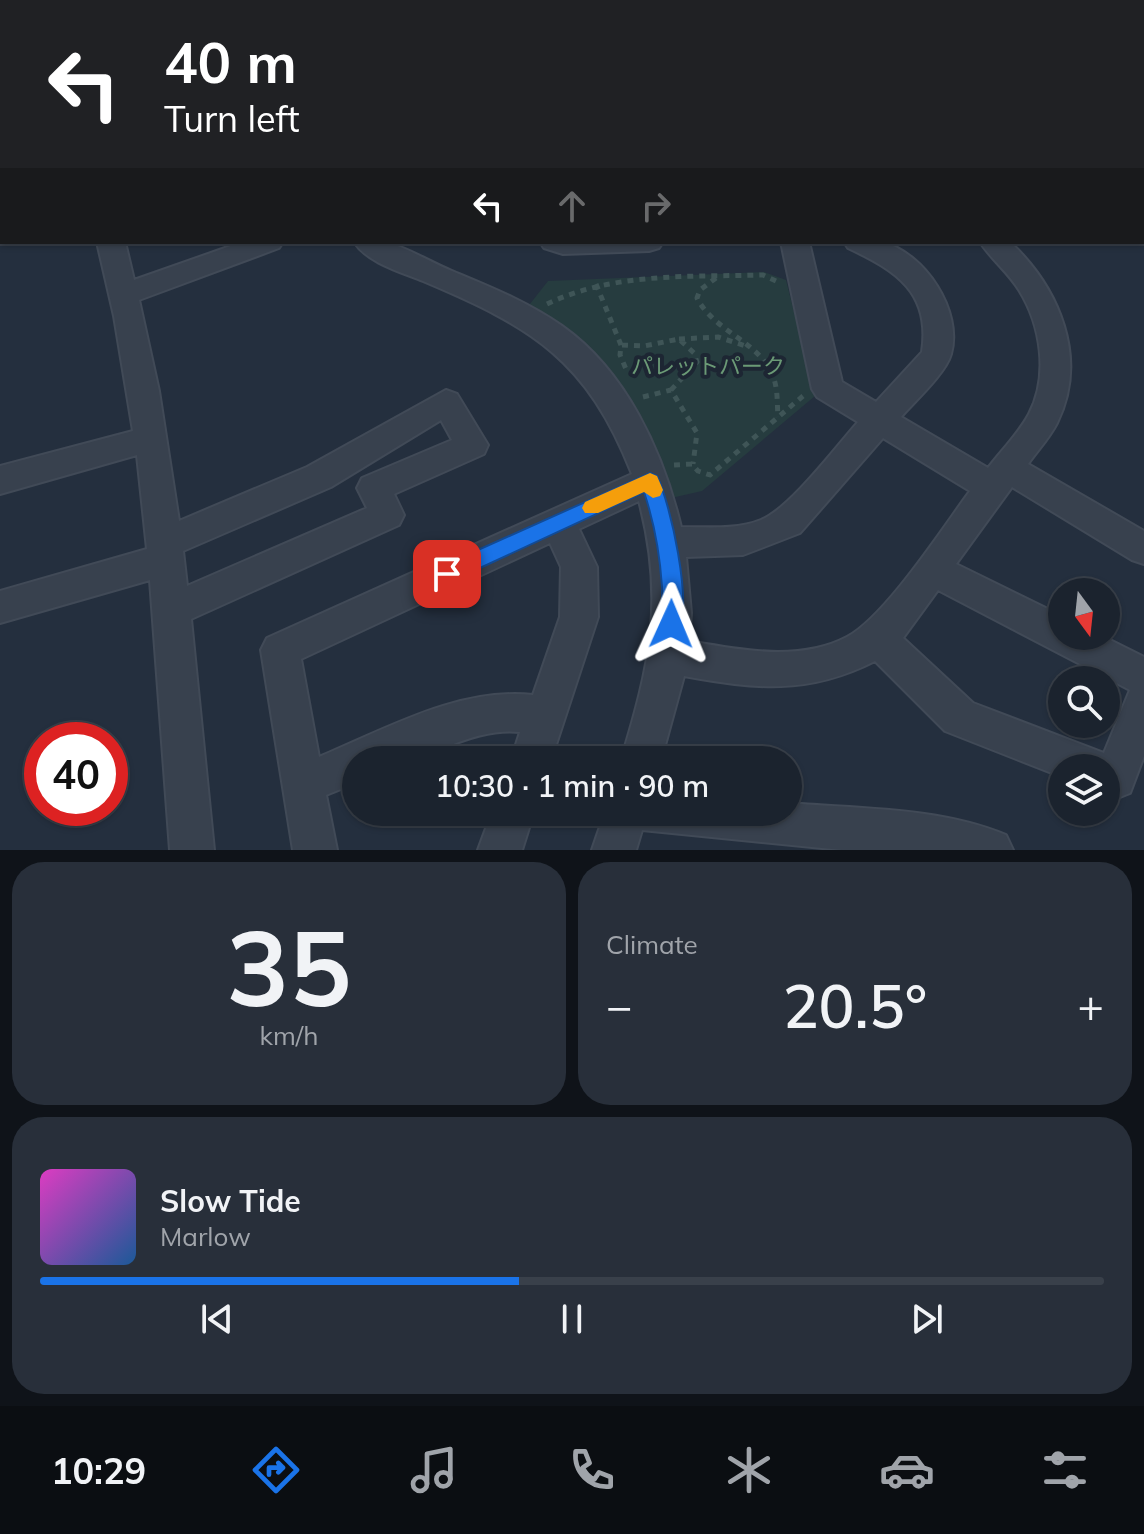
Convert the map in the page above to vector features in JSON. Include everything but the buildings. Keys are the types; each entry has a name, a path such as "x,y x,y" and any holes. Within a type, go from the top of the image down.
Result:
{"street":[{"path":"112,244 142,377 170,611 192,850"},
{"path":"125,294 263,244"},
{"path":"378,244 530,319 556,335 583,360 632,396 648,475 660,511 672,587 669,655 645,746"},
{"path":"560,244 583,244"},
{"path":"795,244 828,389 879,422 1144,549"},
{"path":"665,542 746,541 765,537 788,523 936,356 941,336 930,293 906,268 862,244"},
{"path":"669,655 752,669 785,671 857,652 884,634 1043,419 1055,379 1052,328 1041,303 1011,258 996,244"},
{"path":"0,607 163,552 319,477 446,402 472,445 374,488 387,515 170,611"},
{"path":"0,480 149,439"},
{"path":"315,850 280,650 558,523 648,475"},
{"path":"536,746 579,617 579,567 558,523"},
{"path":"932,569 1048,628"},
{"path":"877,638 959,717 1054,754"},
{"path":"1091,650 1144,677"},
{"path":"1120,765 1144,703"},
{"path":"395,746 450,723 506,711 546,715"},
{"path":"304,784 342,768"},
{"path":"500,850 508,826"},
{"path":"614,850 622,826"},
{"path":"719,826 769,836 927,836 991,850"}],"path":[{"path":"530,319 561,295 596,284 763,275 780,282"},
{"path":"717,278 700,290 697,298 701,311 709,322 763,357 775,379 778,417"},
{"path":"596,284 621,345 620,355 627,371"},
{"path":"621,345 644,346 679,339 718,337 753,349"},
{"path":"632,396 671,390 697,362 694,353 679,339"},
{"path":"671,390 699,436 699,448 693,464"},
{"path":"693,464 698,471 710,475 805,394"},
{"path":"648,475 693,464"}],"green space":[{"name":"パレットパーク","path":"764,272 786,280 815,396 702,491 671,498 653,463 526,309 548,281"}],"slow traffic":[{"path":"592,508 650,481 653,490"}],"route":[{"path":"447,574 650,481 660,511 672,587 671,624"}]}
